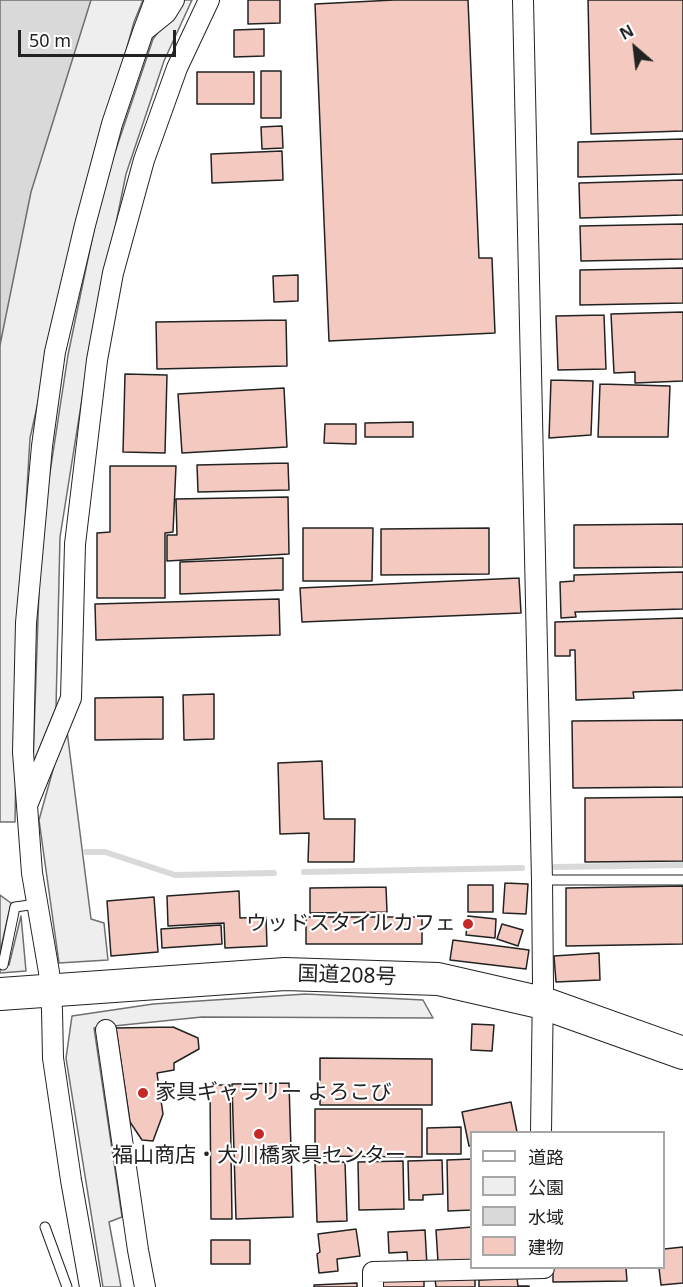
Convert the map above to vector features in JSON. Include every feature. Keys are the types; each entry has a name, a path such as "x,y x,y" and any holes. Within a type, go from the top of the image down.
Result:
{"highway":[{"name":"国道208号","path":"20,985 285,974 438,979 543,1003 683,1053"}],"street":[{"path":"90,1287 53,1058 20,985 49,972 32,873 26,808 23,752 26,623 42,446 54,364 85,225 112,124 155,0"},
{"path":"143,32 166,13 174,0"},
{"path":"26,808 71,698 75,544 97,360 113,273 148,150 177,68 208,0"},
{"path":"523,0 542,880 541,1131"},
{"path":"106,1030 145,1287"},
{"path":"373,1287 373,1272 501,1269"},
{"path":"544,1269 544,1287"}],"lane":[{"path":"542,880 683,880"},
{"path":"20,985 15,907 37,904"},
{"path":"45,1227 66,1287"}],"green space":[{"path":"49,0 143,0 134,22 78,225 30,438 18,639 15,822 0,822 0,167"},
{"path":"182,0 192,0 164,61 126,174 88,361 60,537 56,708 33,764 41,531 68,355 102,191 153,39"},
{"path":"66,723 91,919 104,923 108,960 59,963 39,820"},
{"path":"0,895 11,903 0,952"},
{"path":"21,916 26,971 0,973 0,962 9,965"},
{"path":"306,994 423,1000 433,1018 202,1017 94,1028 122,1217 109,1222 121,1287 103,1287 66,1058 72,1016 153,1004"}],"water":[{"path":"0,0 91,0 31,192 0,345"}],"building":[{"path":"248,0 280,0 280,23 248,24"},
{"path":"394,0 468,0 479,258 492,258 495,333 329,341 315,4"},
{"path":"588,0 683,0 683,131 591,134"},
{"path":"264,29 264,56 234,57 234,30"},
{"path":"261,71 281,71 281,118 261,118"},
{"path":"197,72 254,72 254,104 197,104"},
{"path":"282,126 283,148 262,149 261,127"},
{"path":"683,139 683,174 578,177 578,142"},
{"path":"282,151 283,180 212,183 211,154"},
{"path":"683,180 683,215 580,218 579,183"},
{"path":"683,224 683,259 581,261 580,226"},
{"path":"683,268 683,303 580,305 580,270"},
{"path":"298,275 298,301 274,302 273,276"},
{"path":"683,312 683,381 635,383 635,372 614,373 611,314"},
{"path":"604,315 606,369 558,370 556,316"},
{"path":"286,320 287,366 157,369 156,322"},
{"path":"125,374 167,375 165,453 123,452"},
{"path":"551,380 593,381 591,435 549,438"},
{"path":"600,384 670,386 668,437 598,437"},
{"path":"284,388 287,447 182,453 178,394"},
{"path":"413,422 413,437 365,437 365,423"},
{"path":"325,424 356,424 356,444 324,443"},
{"path":"288,463 289,490 198,492 197,465"},
{"path":"110,466 176,466 173,532 165,533 165,598 97,598 97,533 110,532"},
{"path":"288,497 289,554 167,561 167,535 177,535 176,499"},
{"path":"683,524 683,567 574,568 574,525"},
{"path":"303,528 373,528 372,581 303,581"},
{"path":"489,528 489,574 381,575 381,529"},
{"path":"283,558 283,590 180,594 180,562"},
{"path":"683,572 683,609 575,612 576,617 561,618 560,582 574,581 574,575"},
{"path":"519,578 521,613 302,622 300,588"},
{"path":"279,599 280,635 96,640 95,604"},
{"path":"683,618 683,690 633,692 634,698 576,700 575,650 570,650 570,656 555,656 555,622"},
{"path":"214,694 214,739 184,740 183,695"},
{"path":"163,697 163,739 95,740 95,698"},
{"path":"683,720 683,787 573,788 572,721"},
{"path":"322,761 324,819 355,819 354,862 308,862 309,833 280,834 278,763"},
{"path":"683,797 683,861 585,862 585,798"},
{"path":"505,883 528,884 526,914 503,913"},
{"path":"468,885 493,885 493,912 468,912"},
{"path":"683,886 683,944 566,946 566,888"},
{"path":"386,887 387,912 310,913 310,888"},
{"path":"239,891 240,918 266,917 267,946 225,948 224,923 168,926 167,896"},
{"path":"154,897 158,952 111,956 107,901"},
{"path":"468,916 496,919 495,938 466,935"},
{"path":"306,917 422,917 422,944 306,944"},
{"path":"502,924 523,930 518,946 497,939"},
{"path":"221,925 222,944 162,948 161,929"},
{"path":"453,940 529,950 526,969 450,960"},
{"path":"599,953 600,980 556,982 554,956"},
{"path":"472,1024 494,1025 492,1051 471,1050"},
{"name":"家具ギャラリー よろこび","path":"173,1027 198,1038 199,1049 174,1063 174,1070 157,1073 163,1114 153,1141 142,1140 130,1122 116,1028"},
{"path":"320,1058 432,1059 432,1105 320,1105"},
{"path":"289,1083 293,1217 236,1219 232,1084"},
{"path":"210,1085 230,1085 232,1219 211,1219"},
{"path":"511,1102 517,1131 470,1131 469,1146 462,1112"},
{"path":"315,1109 422,1109 422,1157 315,1156"},
{"path":"461,1127 461,1154 427,1154 427,1128"},
{"path":"470,1159 470,1210 448,1211 447,1160"},
{"path":"442,1160 443,1194 423,1195 423,1200 409,1200 408,1161"},
{"path":"403,1161 404,1209 359,1210 358,1162"},
{"path":"345,1162 347,1221 317,1222 315,1163"},
{"path":"470,1227 470,1260 438,1262 436,1230"},
{"path":"356,1229 360,1256 337,1259 338,1271 319,1273 318,1234"},
{"path":"425,1230 427,1266 408,1267 407,1252 389,1253 388,1232"},
{"path":"211,1240 250,1240 250,1264 211,1264"},
{"path":"683,1247 683,1283 661,1285 659,1269 665,1269 665,1249"},
{"path":"553,1269 626,1269 627,1281 553,1282"},
{"path":"475,1277 475,1287 436,1287 435,1279"},
{"path":"517,1278 518,1286 529,1287 479,1287 479,1280"},
{"path":"424,1280 424,1287 383,1287 383,1281"},
{"path":"357,1283 357,1287 314,1287 314,1285"}],"waterway":[{"path":"86,852 105,852 175,875 274,873"},
{"path":"555,867 683,865"},
{"path":"304,872 522,868"}],"place":[{"name":"ウッドスタイルカフェ","path":"468,924"},
{"name":"家具ギャラリー よろこび","path":"143,1093"},
{"name":"福山商店・大川橋家具センター","path":"259,1134"}]}
